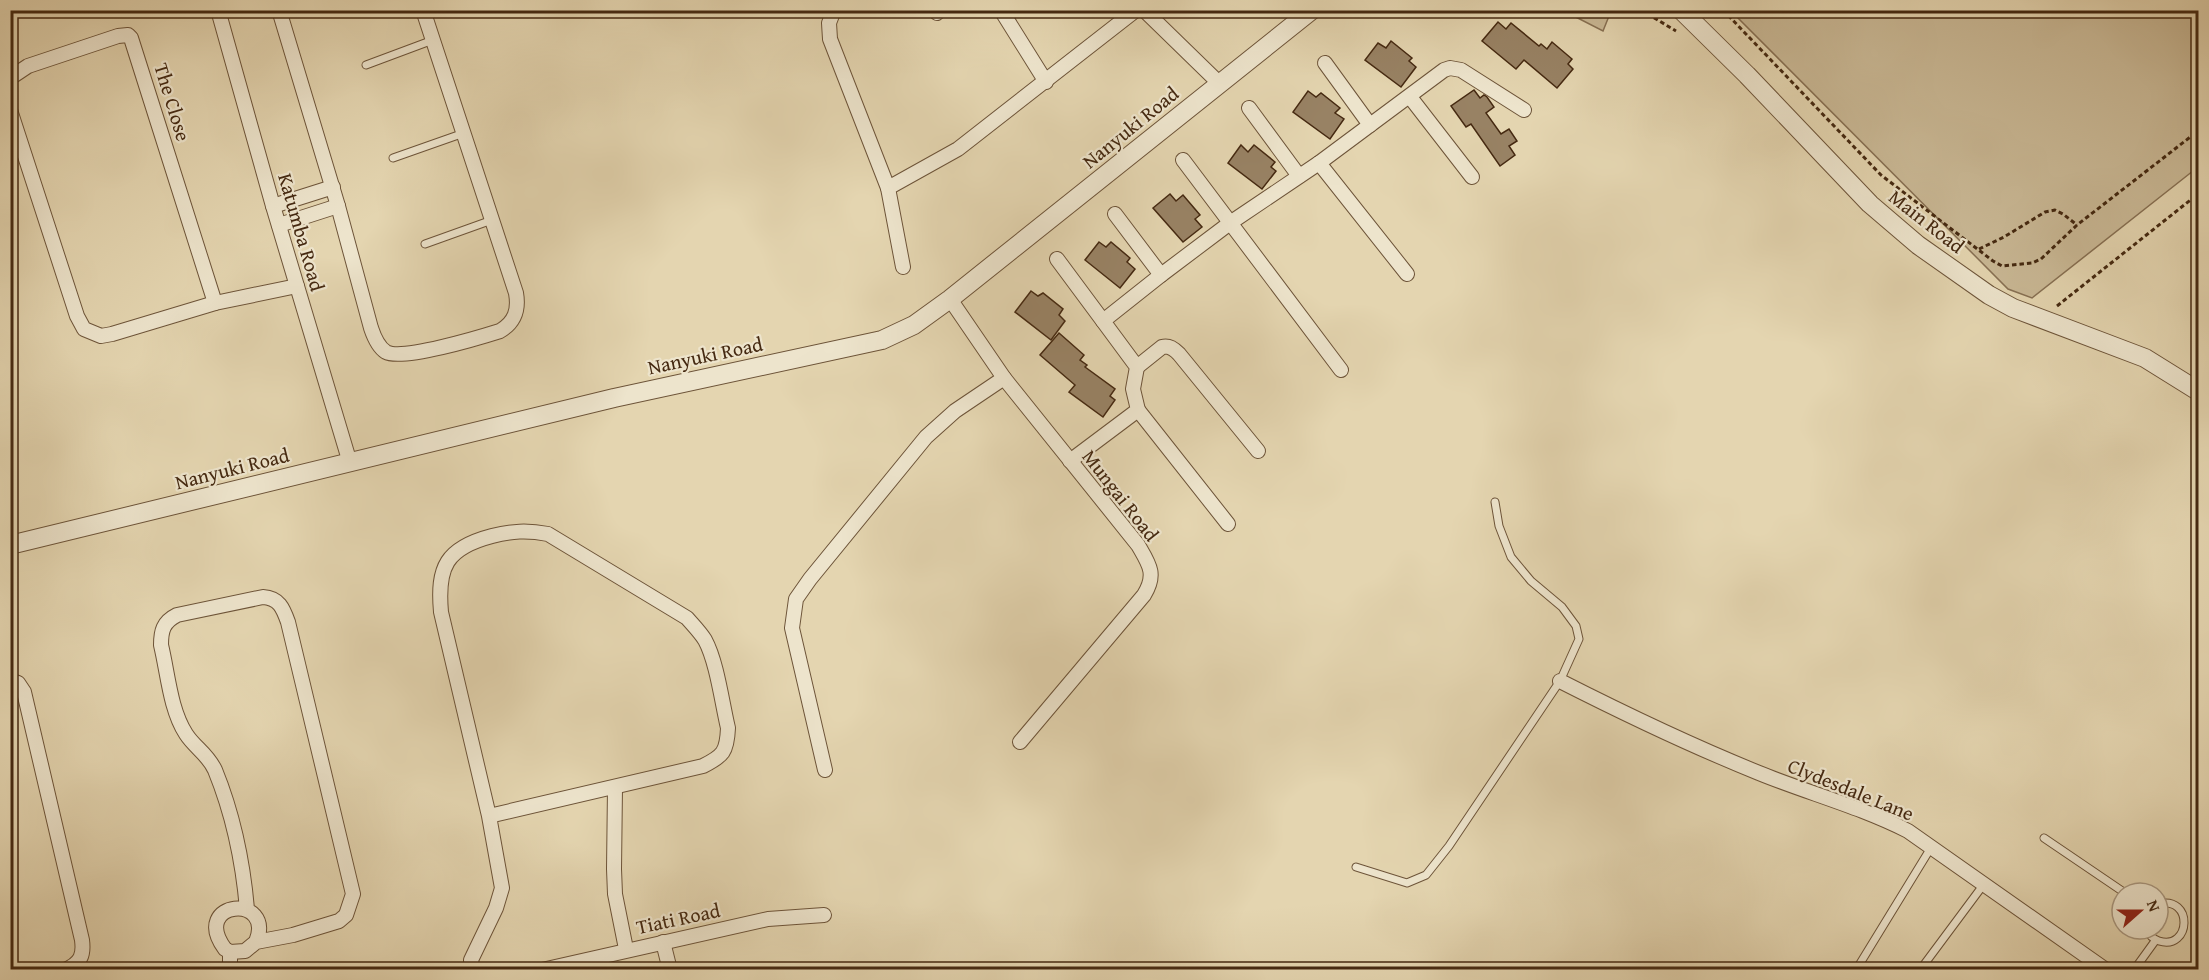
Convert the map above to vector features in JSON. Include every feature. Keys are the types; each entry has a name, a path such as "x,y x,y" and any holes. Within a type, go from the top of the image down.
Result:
{"street":[{"name":"Katumba Road","path":"218,10 273,206 350,463"},
{"path":"279,10 333,187 371,328 379,345 393,354 409,354 500,331 512,321 517,310 517,301 492,220 423,10"},
{"path":"834,10 829,23 830,39 888,188 903,267"},
{"path":"1001,10 1046,82"},
{"path":"888,188 950,155 1136,10"},
{"path":"1144,10 1220,84"},
{"name":"Nanyuki Road","path":"10,545 614,398 882,340 914,325 950,299 1312,10"},
{"name":"Main Road","path":"1682,10 1870,204 1918,245 1989,295 2013,308 2145,358 2199,391"},
{"name":"The Close","path":"10,78 28,66 118,36 128,35 134,43 215,303"},
{"path":"1325,63 1370,124"},
{"path":"1103,321 1230,223 1319,163 1444,70 1456,68 1524,110"},
{"path":"1410,97 1472,177"},
{"path":"1249,108 1299,176"},
{"path":"10,111 77,316 84,329 101,336 112,334 215,303 297,286"},
{"path":"1183,160 1341,370"},
{"path":"1319,163 1407,274"},
{"path":"273,206 333,187"},
{"path":"279,225 338,206"},
{"path":"1114,214 1161,274"},
{"path":"1057,259 1137,367"},
{"name":"Mungai Road","path":"950,299 1004,378 1137,545 1150,567 1152,577 1144,595 1020,742"},
{"path":"1227,524 1138,410 1133,388 1137,367 1162,346 1167,345 1173,349 1258,451"},
{"path":"825,770 792,628 796,599 926,437 955,411 1004,378"},
{"path":"1070,461 1138,410"},
{"path":"473,969 471,960 501,893 500,874 489,816 441,612 438,586 445,567 455,552 471,542 511,531 529,530 548,534 687,618 706,641 711,657 728,728 725,750 718,759 703,766 489,816"},
{"path":"247,909 227,910 218,921 216,927 219,941 230,952 245,951 256,942 339,921 346,915 353,894 288,622 282,605 271,597 177,615 162,628 161,636 161,645 181,724 187,736 208,758 222,789 242,861 247,909 258,920 260,927 256,942"},
{"path":"10,680 18,682 24,692 81,940 83,951 81,958 66,969"},
{"name":"Clydesdale Lane","path":"1560,681 1759,773 1884,819 1932,846 2106,969"},
{"path":"615,788 615,894 626,949"},
{"name":"Tiati Road","path":"542,969 768,919 824,915"},
{"path":"663,942 670,969"},
{"path":"230,952 230,969"}],"lane":[{"path":"366,65 433,40"},
{"path":"393,158 464,134"},
{"path":"425,244 492,220"},
{"path":"1356,867 1407,884 1426,875 1449,846 1560,681 1579,639 1576,626 1562,607 1531,581 1511,557 1499,526 1495,502"},
{"path":"2044,838 2110,883"},
{"path":"1856,969 1932,846"},
{"path":"1920,969 1984,884"},
{"path":"2158,941 2164,943 2173,941 2180,936 2184,927 2181,910 2170,903"},
{"path":"2134,969 2154,941"}],"path":[{"path":"1723,10 1881,175 2002,266 2032,263 2041,259 2077,225 2199,131"},
{"path":"2041,318 2199,194"},
{"path":"1978,249 2004,237 2045,212 2055,210 2077,225"}],"shaded area":[{"path":"1564,11 1611,11 1603,31"},
{"path":"1731,11 2198,11 2198,167 2032,298 2008,289"}],"building":[{"path":"1498,22 1506,29 1511,23 1539,46 1541,44 1547,49 1552,42 1572,59 1568,64 1573,69 1557,88 1524,60 1516,69 1482,41"},
{"path":"1391,41 1412,58 1409,61 1416,67 1401,87 1365,60 1378,43 1386,48"},
{"path":"1474,90 1480,98 1484,95 1487,97 1494,107 1486,113 1501,134 1509,129 1517,141 1509,146 1515,155 1500,166 1471,124 1466,127 1451,106"},
{"path":"1308,91 1316,97 1321,93 1340,108 1335,113 1344,119 1330,139 1293,112"},
{"path":"1241,145 1248,152 1254,145 1275,162 1271,167 1276,171 1262,189 1228,163"},
{"path":"1170,194 1176,201 1183,195 1200,215 1195,219 1202,227 1183,242 1153,208"},
{"path":"1099,242 1106,247 1111,242 1130,258 1127,262 1135,269 1120,288 1085,260"},
{"path":"1031,291 1038,296 1043,293 1063,309 1059,315 1065,321 1051,340 1015,312"},
{"path":"1059,333 1084,355 1080,360 1087,365 1085,367 1115,389 1110,396 1115,400 1103,417 1069,392 1075,385 1040,355"}]}
